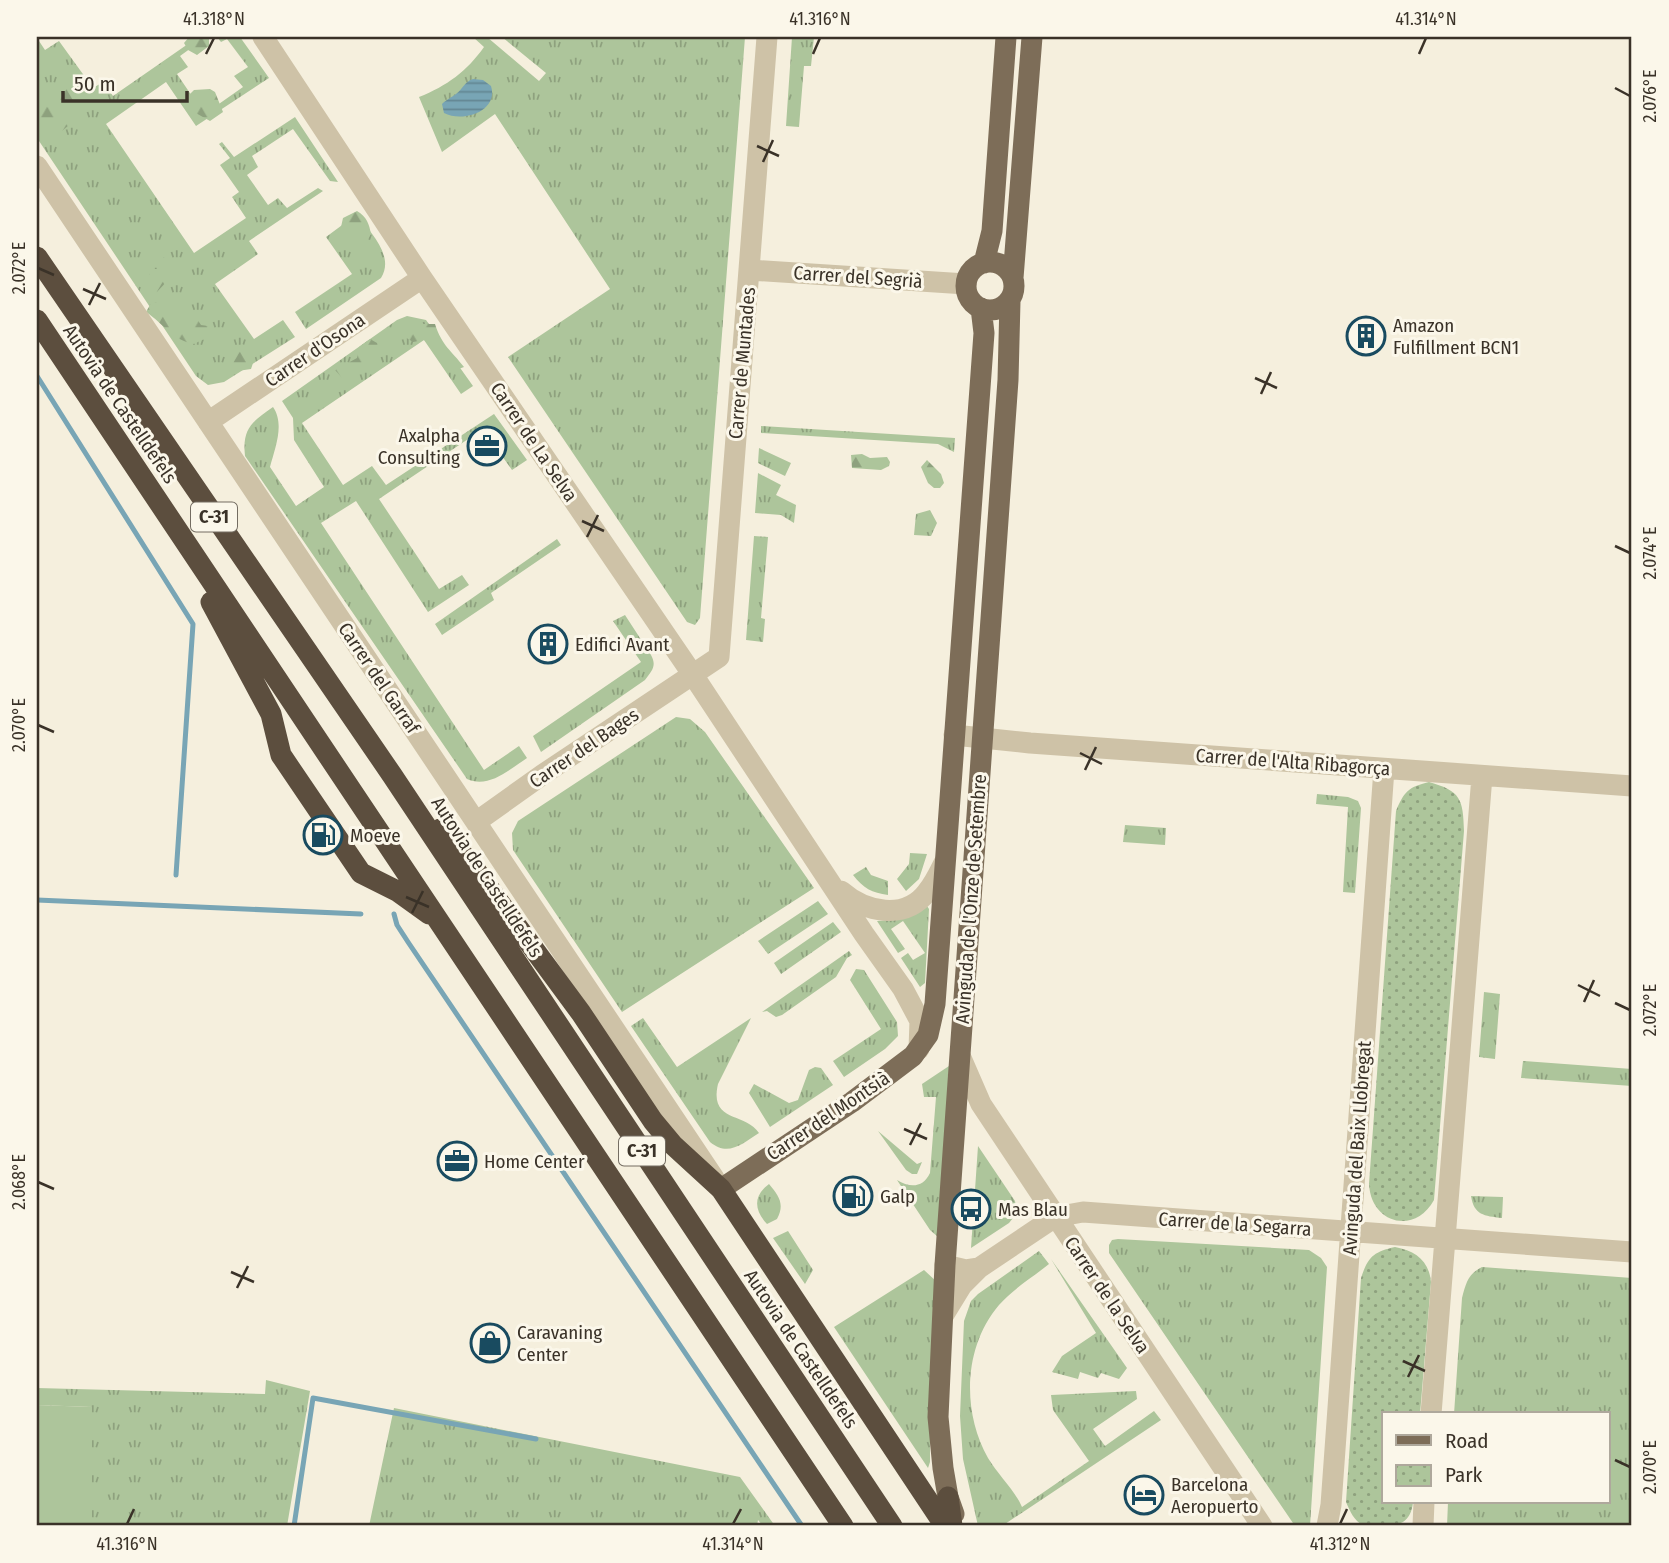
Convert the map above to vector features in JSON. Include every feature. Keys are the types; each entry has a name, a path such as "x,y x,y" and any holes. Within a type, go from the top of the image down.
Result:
{"highway":[{"name":"Autovia de Castelldefels","path":"37,257 392,775 892,1526"},
{"name":"Autovia de Castelldefels","path":"37,320 843,1526"},
{"path":"148,487 271,714 281,755 361,873 408,898 446,929"},
{"path":"392,775 471,864 581,1013 653,1121 673,1144 721,1189 945,1526"},
{"path":"948,1497 951,1526"}],"main road":[{"path":"984,263 992,231 1006,37"},
{"path":"1013,278 1009,270 1001,264 984,263 971,272 966,285 970,299 981,308 996,309 1010,301 1014,288 1032,37"},
{"name":"Avinguda de l'Onze de Setembre","path":"948,1497 938,1417 944,1265 1008,380 1010,301"},
{"name":"Avinguda de l'Onze de Setembre","path":"923,1042 934,1004 984,336 981,308"},
{"name":"Carrer del Montsià","path":"721,1189 852,1102 906,1062 923,1042"},
{"path":"948,1497 958,1526"}],"street":[{"name":"Carrer de La Selva","path":"263,37 422,278 903,989 917,1013 923,1042"},
{"name":"Carrer de Muntades","path":"693,675 719,657 767,37"},
{"name":"Carrer del Garraf","path":"37,166 721,1189"},
{"name":"Carrer del Segrià","path":"750,270 966,285"},
{"name":"Carrer d'Osona","path":"208,422 422,278"},
{"name":"Carrer del Bages","path":"476,822 693,675"},
{"name":"Carrer de l'Alta Ribagorça","path":"954,734 981,739 1632,786"},
{"name":"Avinguda del Baix Llobregat","path":"1327,1526 1331,1505 1384,769"},
{"path":"1431,1412 1482,776"},
{"name":"Carrer de La Selva","path":"829,882 859,905 884,911 896,910 922,898 944,863"},
{"name":"Carrer de la Selva","path":"961,1058 981,1104 1262,1526"},
{"name":"Carrer de la Segarra","path":"943,1316 962,1285 979,1268 1055,1217 1083,1212 1632,1252"},
{"path":"944,1265 966,1270 979,1268"},
{"path":"1423,1526 1424,1504"}],"green space":[{"path":"189,37 209,37 209,46 197,55 188,50 184,43"},
{"path":"198,37 205,38 180,56 188,67 177,74 196,102 216,106 243,87 234,76 248,67 227,39 221,42 217,37 240,37 269,78 196,126 166,82 106,124 194,253 246,218 232,197 239,192 220,165 230,158 219,144 222,142 234,157 295,117 338,182 330,181 293,129 252,156 258,167 247,175 268,205 278,198 287,208 318,188 323,191 249,241 258,254 215,284 254,339 283,320 295,337 224,382 208,385 196,376 37,138 37,38 45,50 59,41 93,88 103,82 113,96"},
{"path":"473,37 487,37 539,81 546,73 502,37 745,37 700,618 695,625 687,622 508,357 610,289 495,114 442,152 419,97 447,83 471,63 484,47"},
{"path":"792,37 814,37 811,66 804,66 799,127 786,126"},
{"path":"78,74 91,79 95,94 76,106 72,115 74,121 57,135 49,138 37,134 37,93 40,89 59,88"},
{"path":"210,89 215,92 223,112 210,121 194,112 186,104 186,98 194,90"},
{"path":"357,211 365,218 369,227 371,234 366,242 351,240 341,227 343,218"},
{"path":"357,214 379,244 385,270 381,278 306,329 295,312 352,274 326,237"},
{"path":"164,257 172,276 154,295 145,294 143,287 151,279 148,269 160,269 160,260"},
{"path":"151,303 170,303 176,312 193,313 201,325 208,326 204,339 194,344 186,342 146,312"},
{"path":"407,316 426,320 473,386 461,394 424,340 302,423 343,485 372,466 386,485 494,414 527,460 512,470 483,429 379,499 439,589 462,575 469,585 428,612 356,501 321,523 484,770 519,746 527,758 491,780 467,779 245,456 247,432 259,417 273,407 279,428 270,467 296,506 324,487 294,440 293,418 282,401 397,320"},
{"path":"435,324 444,343 464,367 456,370 424,340 413,342 405,337 401,326"},
{"path":"370,339 377,343 379,351 371,365 354,368 344,380 335,370 357,358 359,347"},
{"path":"242,344 257,351 251,369 231,372 226,363 234,349"},
{"path":"761,426 955,438 954,452 938,444 761,433"},
{"path":"759,448 791,463 785,476 758,463"},
{"path":"862,454 870,458 887,457 889,466 881,470 852,468 851,455"},
{"path":"927,460 941,474 944,483 940,488 934,488 928,483 921,467"},
{"path":"758,473 781,485 776,495 796,505 794,523 781,515 755,513"},
{"path":"930,510 937,523 931,536 914,535 916,514"},
{"path":"754,536 768,537 761,618 765,619 763,642 746,640"},
{"path":"557,539 561,545 491,593 494,600 442,635 435,624"},
{"path":"625,615 651,655 654,662 652,671 645,680 541,752 533,736 641,662 613,621"},
{"path":"676,717 690,719 705,732 814,888 622,1012 513,850 512,833 518,821"},
{"path":"1429,782 1448,789 1458,798 1463,811 1464,831 1434,1200 1426,1211 1406,1221 1385,1216 1377,1208 1369,1184 1396,811 1408,791"},
{"path":"1317,794 1348,797 1358,801 1361,808 1355,893 1343,892 1348,807 1316,804"},
{"path":"1125,825 1166,828 1165,845 1123,842"},
{"path":"910,853 927,854 919,879 906,891 897,879 909,864"},
{"path":"866,867 871,875 888,881 888,895 868,889 853,875"},
{"path":"818,901 828,914 768,954 758,941"},
{"path":"927,906 925,983 920,987 901,958 908,953 913,960 925,953 903,921 891,929 905,949 898,953 877,921 888,920"},
{"path":"833,922 841,932 781,974 774,963"},
{"path":"849,951 852,955 847,958 836,977 782,1015 776,1017 767,1011 762,1012"},
{"path":"856,969 864,970 897,1022 898,1036 885,1049 844,1077 833,1061 881,1029 850,980"},
{"path":"1484,992 1500,994 1495,1059 1479,1057"},
{"path":"643,1018 677,1067 751,1018 718,1084 717,1096 723,1111 753,1126 759,1133 741,1145 729,1149 710,1142 631,1026"},
{"path":"1523,1061 1632,1069 1632,1086 1521,1078"},
{"path":"952,1064 938,1237 930,1230 897,1180 916,1185 924,1182 930,1173 936,1097 924,1097 922,1084"},
{"path":"821,1068 833,1085 770,1127 749,1093 754,1084 789,1103 798,1100 809,1070"},
{"path":"878,1131 917,1164 922,1162 917,1174 906,1170"},
{"path":"978,1146 1015,1201 1017,1213 1009,1223 971,1248"},
{"path":"769,1184 778,1196 781,1209 777,1219 767,1224 757,1203 760,1193"},
{"path":"1471,1196 1503,1197 1502,1218 1477,1211"},
{"path":"788,1231 813,1270 805,1284 773,1238"},
{"path":"1112,1240 1309,1250 1321,1258 1327,1267 1310,1526 1295,1526 1109,1253"},
{"path":"1395,1247 1415,1254 1427,1268 1431,1282 1420,1412 1382,1412 1382,1504 1413,1504 1412,1509 1403,1522 1367,1526 1355,1518 1346,1502 1361,1278 1372,1256"},
{"path":"1039,1251 1049,1264 1005,1299 987,1322 978,1340 970,1380 974,1421 980,1440 988,1458 1022,1507 1089,1461 1053,1410 1051,1395 1136,1391 1137,1399 1093,1429 1105,1446 1154,1411 1161,1420 1002,1526 978,1526 963,1459 960,1416 964,1321 971,1301 978,1294"},
{"path":"1051,1259 1127,1368 1119,1379 1101,1373 1098,1378 1080,1372 1078,1379 1052,1372 1062,1356 1096,1333"},
{"path":"1482,1267 1632,1278 1632,1526 1447,1526 1448,1504 1610,1504 1610,1412 1454,1412 1462,1298 1468,1280"},
{"path":"924,1270 937,1282 928,1468 834,1327"},
{"path":"266,1380 310,1391 287,1526 92,1526 92,1407 37,1405 37,1388 265,1394"},
{"path":"37,1405 92,1407 92,1526 37,1526"},
{"path":"394,1408 740,1477 775,1526 763,1526 758,1520 757,1526 369,1526"}],"water":[{"path":"473,79 483,80 491,86 492,95 485,108 478,113 460,117 444,113 442,104"}],"waterway":[{"path":"37,376 193,624 176,875"},
{"path":"37,900 361,914"},
{"path":"394,914 397,925 408,942 802,1526"},
{"path":"294,1526 313,1398 536,1439"}],"place":[{"name":"Amazon Fulfillment BCN1","path":"1366,336"},
{"name":"Axalpha Consulting","path":"487,446"},
{"name":"Edifici Avant","path":"548,644"},
{"name":"Moeve","path":"323,835"},
{"name":"Home Center","path":"457,1161"},
{"name":"Galp","path":"853,1196"},
{"name":"Mas Blau","path":"971,1209"},
{"name":"Caravaning Center","path":"490,1343"},
{"name":"Barcelona Aeropuerto","path":"1144,1495"}]}
